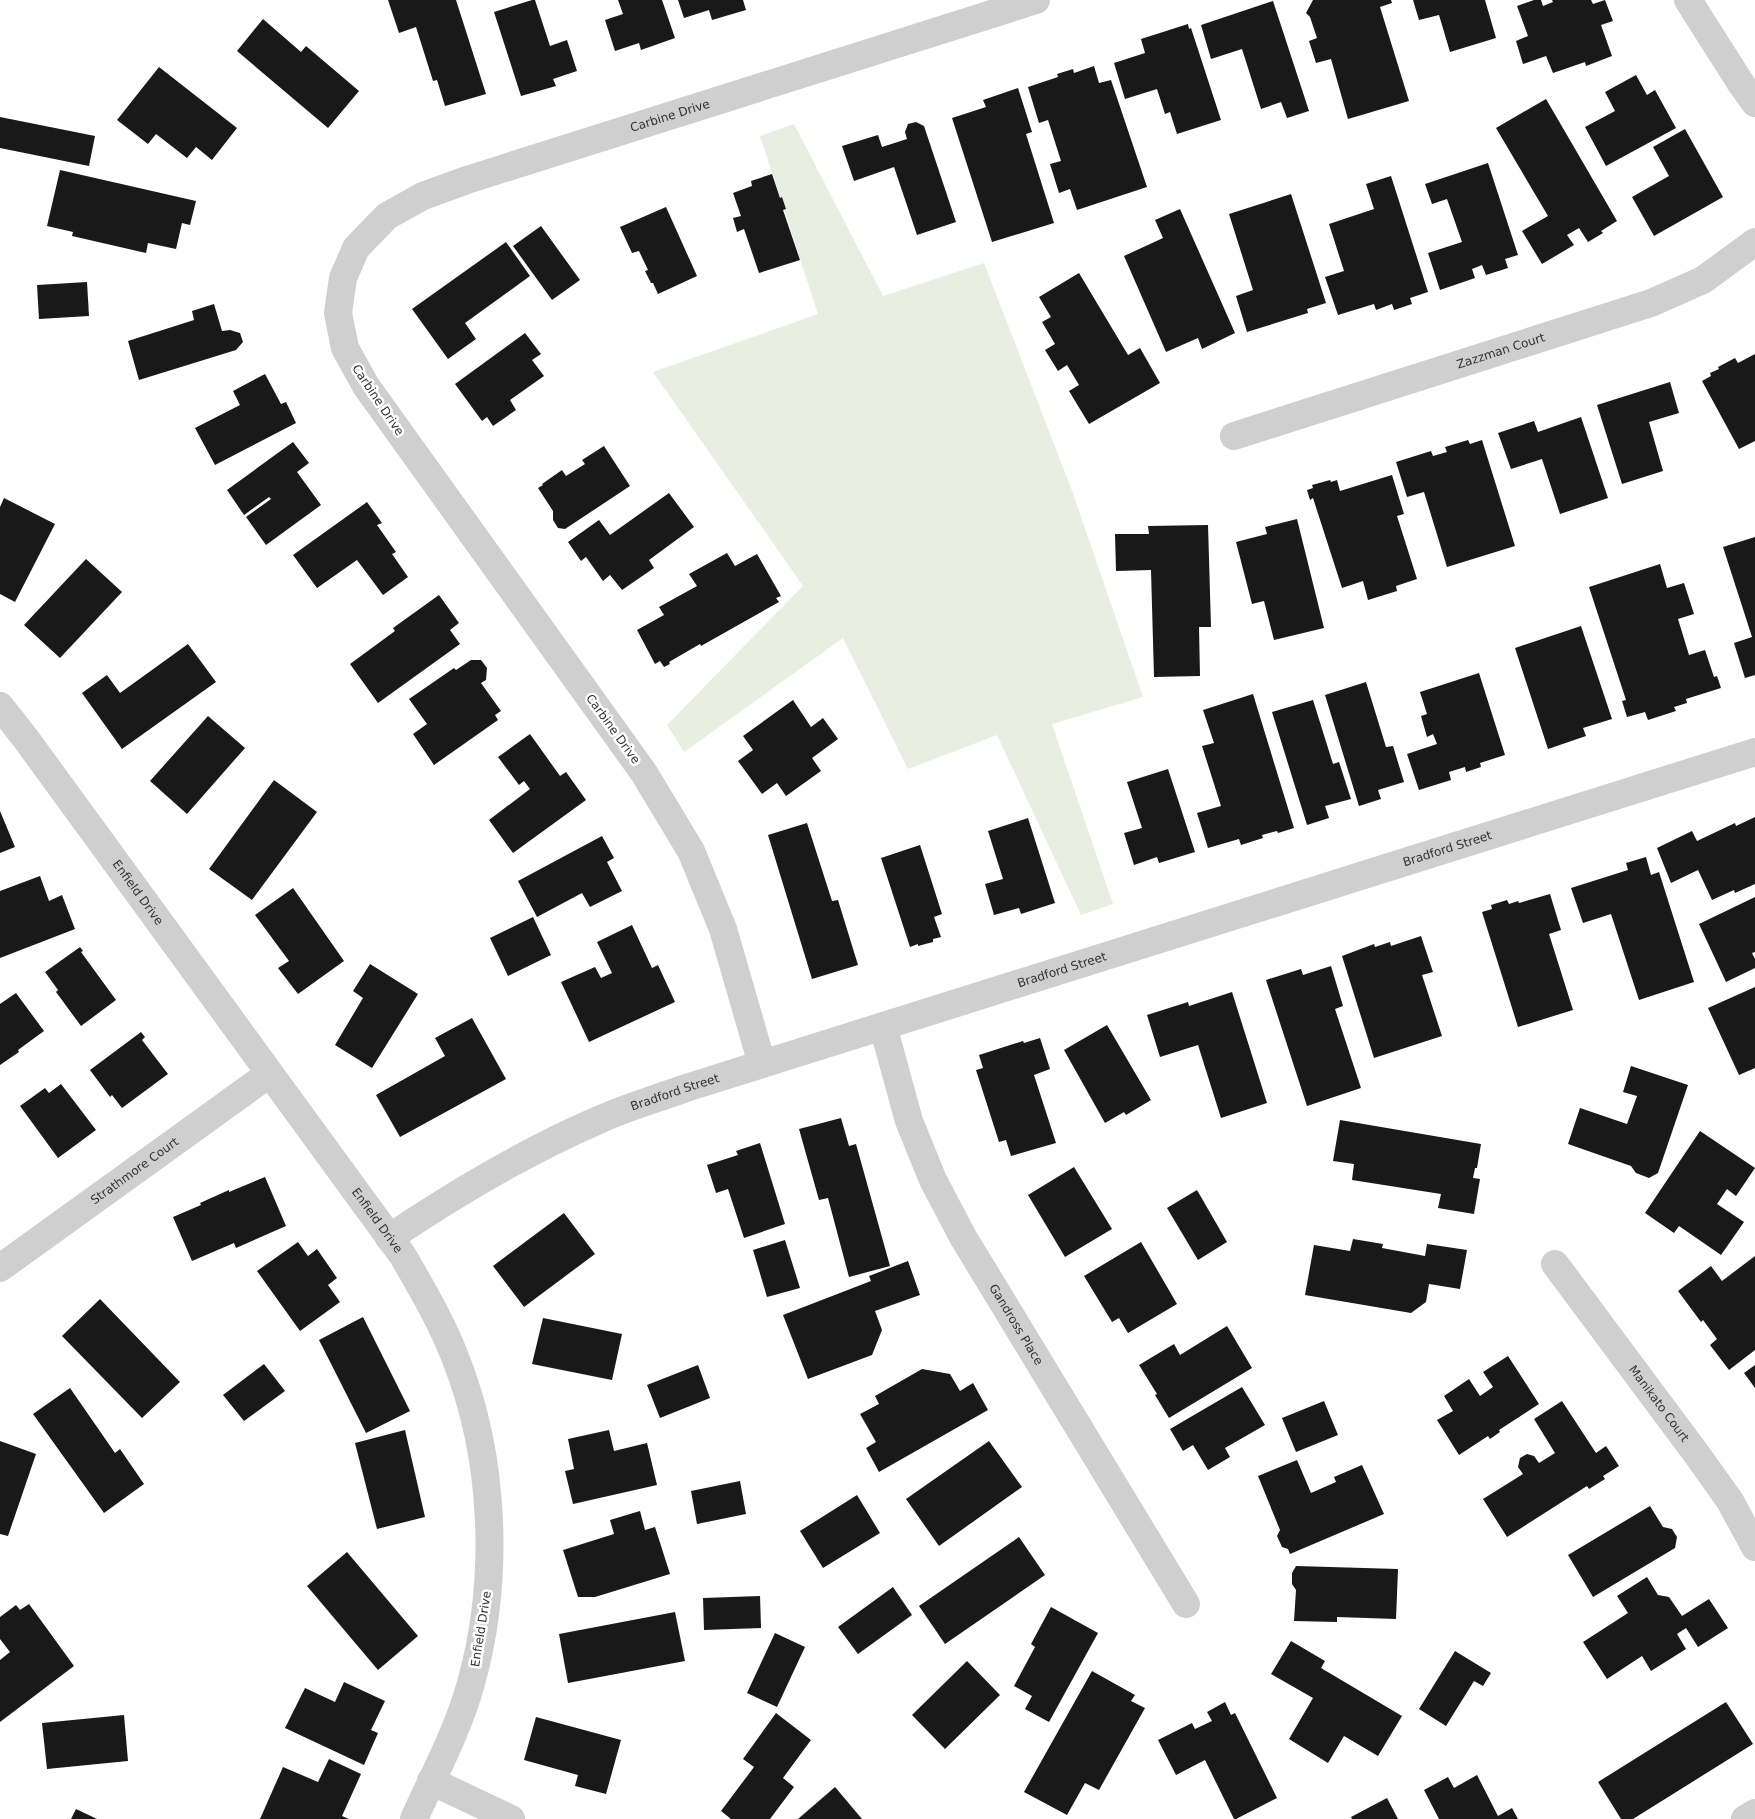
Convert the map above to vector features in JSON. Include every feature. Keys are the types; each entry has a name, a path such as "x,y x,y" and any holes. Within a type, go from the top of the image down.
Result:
{"street":[{"name":"Carbine Drive","path":"762,1064 723,930 691,851 644,773 366,386 345,348 338,313 342,278 356,248 387,216 423,196 468,180 1036,0"},
{"path":"1688,0 1755,103"},
{"name":"Zazzman Court","path":"1234,436 1651,303 1703,280 1755,242"},
{"name":"Enfield Drive","path":"0,706 403,1256 435,1311 456,1358 474,1414 483,1462 490,1533 486,1609 471,1683 454,1733 414,1819"},
{"name":"Bradford Street","path":"389,1238 449,1198 528,1154 601,1118 683,1089 1755,752"},
{"name":"Gandross Place","path":"883,1026 909,1121 933,1180 963,1237 1186,1604"},
{"name":"Strathmore Court","path":"0,1268 269,1074"},
{"name":"Manikato Court","path":"1555,1264 1730,1501 1755,1547"},
{"path":"431,1781 511,1819"},
{"path":"1745,1819 1755,1813"}],"green space":[{"path":"794,124 883,296 984,263 1071,488 1143,697 1052,724 1113,904 1081,915 997,735 908,769 843,638 684,752 667,725 803,586 653,372 818,314 760,136"}],"building":[{"path":"388,0 456,0 486,94 445,106 437,80 433,81 416,27 399,33"},
{"path":"535,0 550,46 567,40 577,71 553,79 556,86 521,96 494,12"},
{"path":"618,0 662,0 675,38 641,50 639,43 615,51 605,20 623,14"},
{"path":"678,0 743,0 746,10 712,20 709,10 684,18"},
{"path":"1313,0 1391,0 1392,3 1380,7 1409,101 1348,119 1331,59 1316,63 1309,41 1317,38 1310,17 1306,13"},
{"path":"1413,0 1485,0 1496,38 1450,52 1439,15 1419,20"},
{"path":"1534,0 1541,0 1543,6 1553,2 1552,0 1591,0 1593,4 1605,0 1613,21 1601,25 1612,56 1586,66 1585,62 1553,73 1546,56 1523,64 1516,41 1528,36 1517,6"},
{"path":"1273,1 1309,111 1287,118 1281,102 1261,109 1242,49 1211,59 1201,25"},
{"path":"263,19 301,52 306,46 359,91 328,128 237,51"},
{"path":"1188,24 1189,29 1191,28 1221,120 1177,134 1170,112 1165,114 1157,89 1125,99 1114,63 1145,53 1141,39"},
{"path":"1094,66 1099,83 1111,80 1147,187 1077,210 1070,189 1059,193 1050,164 1061,161 1048,120 1039,123 1028,87 1058,77 1057,74 1073,69 1074,73"},
{"path":"159,67 237,128 212,160 196,147 187,158 156,134 148,144 117,120"},
{"path":"1636,75 1647,95 1655,90 1676,128 1606,166 1585,127 1615,111 1605,92"},
{"path":"1018,88 1032,132 1026,134 1054,223 992,242 952,118 986,107 983,100"},
{"path":"1546,99 1617,221 1601,231 1603,233 1588,242 1579,228 1567,235 1574,245 1542,264 1522,231 1548,216 1496,128"},
{"path":"0,117 95,136 89,166 0,148"},
{"path":"916,122 924,126 956,222 917,235 894,167 854,181 842,146 878,135 882,147 907,139 905,132 908,124"},
{"path":"1685,129 1723,197 1654,236 1632,197 1669,176 1653,147"},
{"path":"1488,163 1518,255 1505,259 1508,268 1486,275 1482,265 1472,269 1475,278 1440,290 1428,253 1462,242 1447,199 1432,204 1425,184"},
{"path":"60,170 196,201 190,225 182,223 176,249 148,243 146,253 72,236 73,232 47,226"},
{"path":"772,174 786,209 783,210 800,260 759,273 744,229 737,232 733,218 741,216 733,193 752,186 751,181"},
{"path":"1391,176 1428,292 1410,298 1412,304 1394,310 1392,304 1376,310 1374,304 1338,315 1325,277 1344,271 1329,224 1374,209 1366,184"},
{"path":"1291,194 1326,303 1307,309 1308,313 1247,332 1236,296 1253,290 1229,214"},
{"path":"666,207 697,276 658,294 645,271 648,270 639,251 632,253 620,227"},
{"path":"1180,209 1235,333 1202,349 1198,338 1166,352 1124,256 1163,238 1155,220"},
{"path":"541,226 580,280 552,300 513,246"},
{"path":"506,242 530,276 465,323 476,339 448,359 412,309"},
{"path":"1079,273 1128,355 1140,348 1160,383 1089,424 1069,391 1079,385 1067,365 1058,371 1045,350 1055,344 1042,322 1051,317 1039,297"},
{"path":"87,282 89,316 39,319 37,285"},
{"path":"214,304 222,331 230,330 240,333 243,342 236,350 139,380 128,341 194,320 192,311"},
{"path":"525,333 541,354 532,360 544,376 510,400 516,410 493,426 487,417 482,421 455,384"},
{"path":"1755,354 1755,441 1739,449 1702,381 1711,376 1710,373 1719,369 1718,367 1735,358 1738,363"},
{"path":"265,374 281,404 286,402 296,423 215,465 195,428 240,405 233,391"},
{"path":"1670,382 1679,413 1649,422 1663,471 1622,484 1597,405"},
{"path":"1581,417 1608,498 1560,514 1542,459 1511,469 1498,433 1534,421 1538,432"},
{"path":"1468,440 1470,444 1482,440 1515,546 1447,567 1424,492 1407,497 1396,462 1431,451 1433,456 1447,452 1445,447"},
{"path":"293,442 309,463 297,472 321,505 266,545 246,517 271,499 269,497 244,515 227,490"},
{"path":"604,446 630,486 565,529 558,528 553,520 553,511 538,488 562,470 566,476 585,464 582,460"},
{"path":"1392,475 1404,514 1397,516 1417,579 1396,586 1397,591 1368,600 1363,581 1342,588 1313,498 1310,500 1307,490 1313,488 1312,485 1337,480 1340,491"},
{"path":"669,493 694,527 649,560 654,568 622,590 610,575 603,581 586,557 581,561 568,542 599,520 610,535"},
{"path":"4,498 55,524 15,602 0,594 0,507"},
{"path":"367,502 382,523 377,525 396,552 392,554 408,577 383,595 357,560 317,588 293,555"},
{"path":"1297,519 1324,628 1274,640 1264,601 1252,604 1236,542 1267,534 1265,527"},
{"path":"1208,525 1211,627 1199,627 1200,676 1154,677 1151,570 1116,571 1115,534 1149,534 1148,526"},
{"path":"1755,537 1755,675 1745,678 1734,643 1752,637 1723,547"},
{"path":"727,553 735,566 757,554 781,596 776,598 779,602 701,646 700,644 669,662 670,664 664,667 660,661 655,664 637,630 664,615 659,607 697,586 689,574"},
{"path":"86,559 122,592 60,658 24,625"},
{"path":"1660,564 1667,588 1684,583 1694,614 1678,619 1689,655 1705,650 1714,677 1717,676 1721,688 1686,699 1687,703 1674,707 1676,711 1648,720 1645,712 1627,717 1622,701 1626,700 1589,587"},
{"path":"439,595 459,623 450,630 460,644 378,703 350,664 395,631 393,628"},
{"path":"1581,626 1612,719 1583,728 1586,736 1548,749 1515,648"},
{"path":"188,644 216,682 122,749 82,693 107,675 120,693"},
{"path":"471,660 481,660 487,668 486,680 481,683 501,711 495,715 498,720 434,765 413,734 427,724 409,699 454,668 456,670"},
{"path":"1479,673 1505,755 1480,763 1481,767 1466,772 1465,767 1449,772 1451,780 1419,790 1407,754 1437,744 1433,734 1427,737 1421,716 1427,714 1420,692"},
{"path":"1366,682 1386,747 1393,746 1404,782 1378,790 1381,799 1359,806 1325,695"},
{"path":"1253,694 1294,828 1262,835 1263,838 1241,845 1239,839 1208,848 1197,813 1221,806 1202,746 1214,743 1203,710"},
{"path":"793,700 811,727 823,718 838,739 812,758 821,771 786,796 777,783 762,794 738,761 753,750 743,736"},
{"path":"1313,700 1333,764 1339,762 1351,799 1325,806 1329,818 1307,825 1272,712"},
{"path":"208,716 245,748 187,814 150,781"},
{"path":"530,734 560,776 566,772 586,800 513,853 489,820 530,789 524,781 519,785 498,757"},
{"path":"1168,769 1195,852 1159,863 1157,857 1134,865 1124,833 1142,828 1127,782"},
{"path":"274,780 317,812 252,900 209,869"},
{"path":"0,811 15,847 0,853"},
{"path":"1755,817 1755,884 1735,893 1734,890 1712,900 1698,870 1671,883 1657,848 1692,831 1697,841 1735,823 1736,826"},
{"path":"1028,818 1055,903 1021,914 1019,908 994,915 985,884 1003,879 988,831"},
{"path":"807,823 832,901 838,900 858,965 812,979 768,835"},
{"path":"602,836 614,858 607,862 622,891 590,907 582,893 537,917 518,881"},
{"path":"920,845 942,914 934,917 941,937 933,939 933,942 910,947 881,858"},
{"path":"1646,857 1651,875 1659,872 1694,982 1639,1000 1611,914 1583,923 1571,888 1628,870 1626,863"},
{"path":"40,876 49,901 62,895 75,929 0,958 0,891"},
{"path":"293,888 344,961 298,994 278,968 289,961 255,915"},
{"path":"1550,894 1561,930 1549,934 1573,1010 1518,1027 1482,912 1492,909 1491,905 1507,900 1509,904 1518,901 1519,903"},
{"path":"1755,897 1755,952 1752,953 1755,959 1755,968 1726,982 1699,924"},
{"path":"533,917 551,955 508,976 490,938"},
{"path":"632,925 652,968 658,965 675,1002 589,1042 561,982 595,967 601,978 612,973 597,942"},
{"path":"1421,936 1433,972 1422,975 1442,1036 1374,1058 1342,956 1374,944 1375,947 1390,942 1391,946"},
{"path":"80,947 83,951 81,952 116,1000 81,1026 56,992 58,990 45,972"},
{"path":"370,964 418,994 372,1068 335,1045 363,998 353,991"},
{"path":"1331,966 1343,1006 1335,1009 1361,1088 1307,1106 1266,980 1301,969 1303,975"},
{"path":"1755,987 1755,1068 1739,1075 1708,1008"},
{"path":"1232,992 1267,1103 1221,1118 1198,1045 1160,1057 1147,1015 1188,1002 1189,1006"},
{"path":"16,993 44,1031 0,1065 0,1004"},
{"path":"472,1018 506,1079 400,1137 376,1095 445,1056 435,1038"},
{"path":"1107,1025 1151,1100 1126,1115 1124,1112 1105,1123 1064,1050"},
{"path":"141,1032 145,1037 142,1040 168,1074 122,1108 112,1095 110,1097 90,1070"},
{"path":"1040,1038 1050,1069 1034,1075 1056,1143 1011,1156 1006,1140 999,1142 976,1070 983,1068 979,1055 1023,1041 1024,1043"},
{"path":"1631,1066 1688,1085 1658,1173 1649,1178 1636,1173 1631,1166 1568,1144 1580,1108 1627,1124 1637,1096 1623,1092"},
{"path":"61,1084 96,1130 58,1158 20,1106 45,1088 49,1093"},
{"path":"841,1118 849,1146 856,1144 890,1266 849,1277 828,1198 819,1200 799,1129"},
{"path":"1340,1120 1481,1144 1477,1168 1475,1168 1473,1178 1480,1179 1474,1214 1438,1208 1441,1194 1352,1180 1354,1164 1333,1161"},
{"path":"1700,1131 1755,1168 1736,1196 1727,1189 1717,1204 1744,1222 1721,1255 1679,1226 1674,1233 1645,1213"},
{"path":"760,1143 785,1224 744,1238 728,1189 716,1193 707,1165 738,1155 736,1151"},
{"path":"1074,1167 1112,1229 1065,1257 1028,1195"},
{"path":"265,1177 286,1226 236,1248 234,1243 192,1261 173,1217 229,1190 229,1192"},
{"path":"1197,1190 1227,1242 1198,1260 1167,1208"},
{"path":"564,1213 595,1254 524,1307 493,1266"},
{"path":"1353,1239 1383,1244 1382,1248 1425,1256 1427,1244 1467,1250 1460,1289 1429,1284 1426,1302 1411,1313 1305,1295 1314,1245 1350,1251"},
{"path":"785,1240 800,1288 767,1297 753,1250"},
{"path":"298,1242 308,1256 317,1249 337,1278 328,1285 340,1302 300,1331 257,1271"},
{"path":"1141,1242 1177,1304 1128,1333 1119,1318 1112,1322 1084,1276"},
{"path":"1755,1256 1755,1350 1729,1370 1710,1345 1717,1339 1703,1320 1701,1322 1678,1291 1711,1266 1722,1281"},
{"path":"908,1261 920,1295 875,1311 882,1330 872,1355 808,1379 783,1315 871,1281 869,1276"},
{"path":"100,1299 180,1382 142,1418 62,1336"},
{"path":"363,1317 410,1411 366,1433 319,1340"},
{"path":"543,1318 622,1334 612,1380 532,1364"},
{"path":"1227,1326 1252,1368 1169,1418 1139,1365 1174,1344 1180,1355"},
{"path":"1508,1356 1539,1404 1499,1430 1500,1432 1490,1439 1488,1436 1459,1455 1437,1420 1453,1411 1444,1396 1469,1379 1480,1396 1493,1387 1483,1372"},
{"path":"264,1364 285,1391 244,1421 223,1395"},
{"path":"698,1365 710,1398 660,1418 647,1385"},
{"path":"1755,1365 1755,1388 1744,1373"},
{"path":"922,1369 950,1374 960,1391 973,1383 988,1410 879,1472 866,1448 876,1442 860,1414 879,1404 875,1396"},
{"path":"1242,1387 1265,1425 1225,1448 1230,1457 1208,1470 1193,1445 1183,1451 1170,1429"},
{"path":"70,1388 115,1453 120,1449 144,1484 104,1513 33,1414"},
{"path":"1324,1401 1338,1435 1296,1452 1282,1418"},
{"path":"1562,1401 1596,1453 1606,1446 1619,1466 1603,1476 1605,1479 1589,1489 1587,1486 1507,1537 1483,1499 1523,1474 1518,1467 1520,1458 1527,1454 1534,1456 1539,1463 1555,1453 1534,1419"},
{"path":"405,1430 425,1517 377,1529 355,1443"},
{"path":"609,1430 614,1451 647,1443 657,1485 573,1504 565,1471 574,1469 568,1439"},
{"path":"0,1441 36,1454 8,1536 0,1534"},
{"path":"989,1441 1022,1487 939,1546 906,1499"},
{"path":"1297,1460 1311,1493 1336,1482 1334,1477 1362,1465 1384,1514 1290,1554 1288,1549 1282,1547 1277,1536 1280,1530 1258,1476"},
{"path":"740,1481 746,1514 697,1524 691,1491"},
{"path":"857,1495 880,1533 823,1568 800,1531"},
{"path":"1650,1506 1663,1527 1672,1529 1677,1537 1675,1548 1593,1597 1568,1555"},
{"path":"640,1511 645,1530 655,1527 670,1574 595,1597 578,1597 563,1550 614,1534 610,1520"},
{"path":"1019,1537 1045,1575 945,1644 919,1606"},
{"path":"347,1552 418,1636 378,1670 307,1586"},
{"path":"1296,1566 1398,1569 1396,1619 1337,1617 1337,1622 1294,1621 1296,1590 1292,1584 1292,1573"},
{"path":"1647,1577 1658,1595 1669,1597 1682,1616 1709,1599 1728,1628 1698,1647 1686,1628 1677,1634 1686,1649 1651,1671 1642,1656 1607,1679 1583,1642 1628,1613 1617,1596"},
{"path":"893,1587 912,1615 858,1654 838,1627"},
{"path":"760,1596 761,1628 704,1630 703,1598"},
{"path":"29,1604 74,1666 0,1722 0,1660 10,1652 0,1639 0,1617 16,1605 20,1610"},
{"path":"1051,1607 1098,1633 1049,1722 1025,1709 1032,1696 1014,1686 1035,1647 1031,1644"},
{"path":"675,1612 685,1661 568,1683 559,1634"},
{"path":"775,1633 805,1647 777,1707 747,1693"},
{"path":"1291,1641 1325,1661 1321,1668 1402,1716 1378,1756 1344,1736 1328,1763 1289,1739 1313,1698 1271,1674"},
{"path":"1455,1651 1491,1673 1483,1686 1474,1681 1446,1726 1419,1709"},
{"path":"967,1661 1000,1695 945,1749 912,1715"},
{"path":"1092,1671 1135,1695 1131,1701 1145,1708 1099,1790 1085,1783 1067,1815 1024,1792"},
{"path":"344,1682 385,1701 371,1730 378,1733 364,1765 285,1728 305,1688 335,1702"},
{"path":"1225,1702 1231,1715 1235,1713 1277,1798 1236,1819 1234,1819 1205,1760 1176,1775 1158,1740 1192,1723 1195,1729 1212,1721 1207,1712"},
{"path":"1726,1702 1753,1744 1633,1819 1621,1819 1598,1782"},
{"path":"776,1713 811,1740 783,1778 794,1787 770,1819 731,1819 721,1811 754,1767 743,1759"},
{"path":"124,1715 128,1761 47,1769 42,1723"},
{"path":"536,1717 621,1740 606,1794 575,1786 578,1775 524,1760"},
{"path":"329,1759 361,1774 342,1816 349,1819 260,1819 283,1767 318,1782"},
{"path":"1477,1775 1498,1816 1512,1808 1518,1819 1439,1819 1424,1790 1448,1777 1454,1788"},
{"path":"835,1787 862,1819 798,1819"},
{"path":"1387,1798 1398,1819 1352,1819 1351,1817"},
{"path":"76,1809 97,1819 71,1819"}]}
